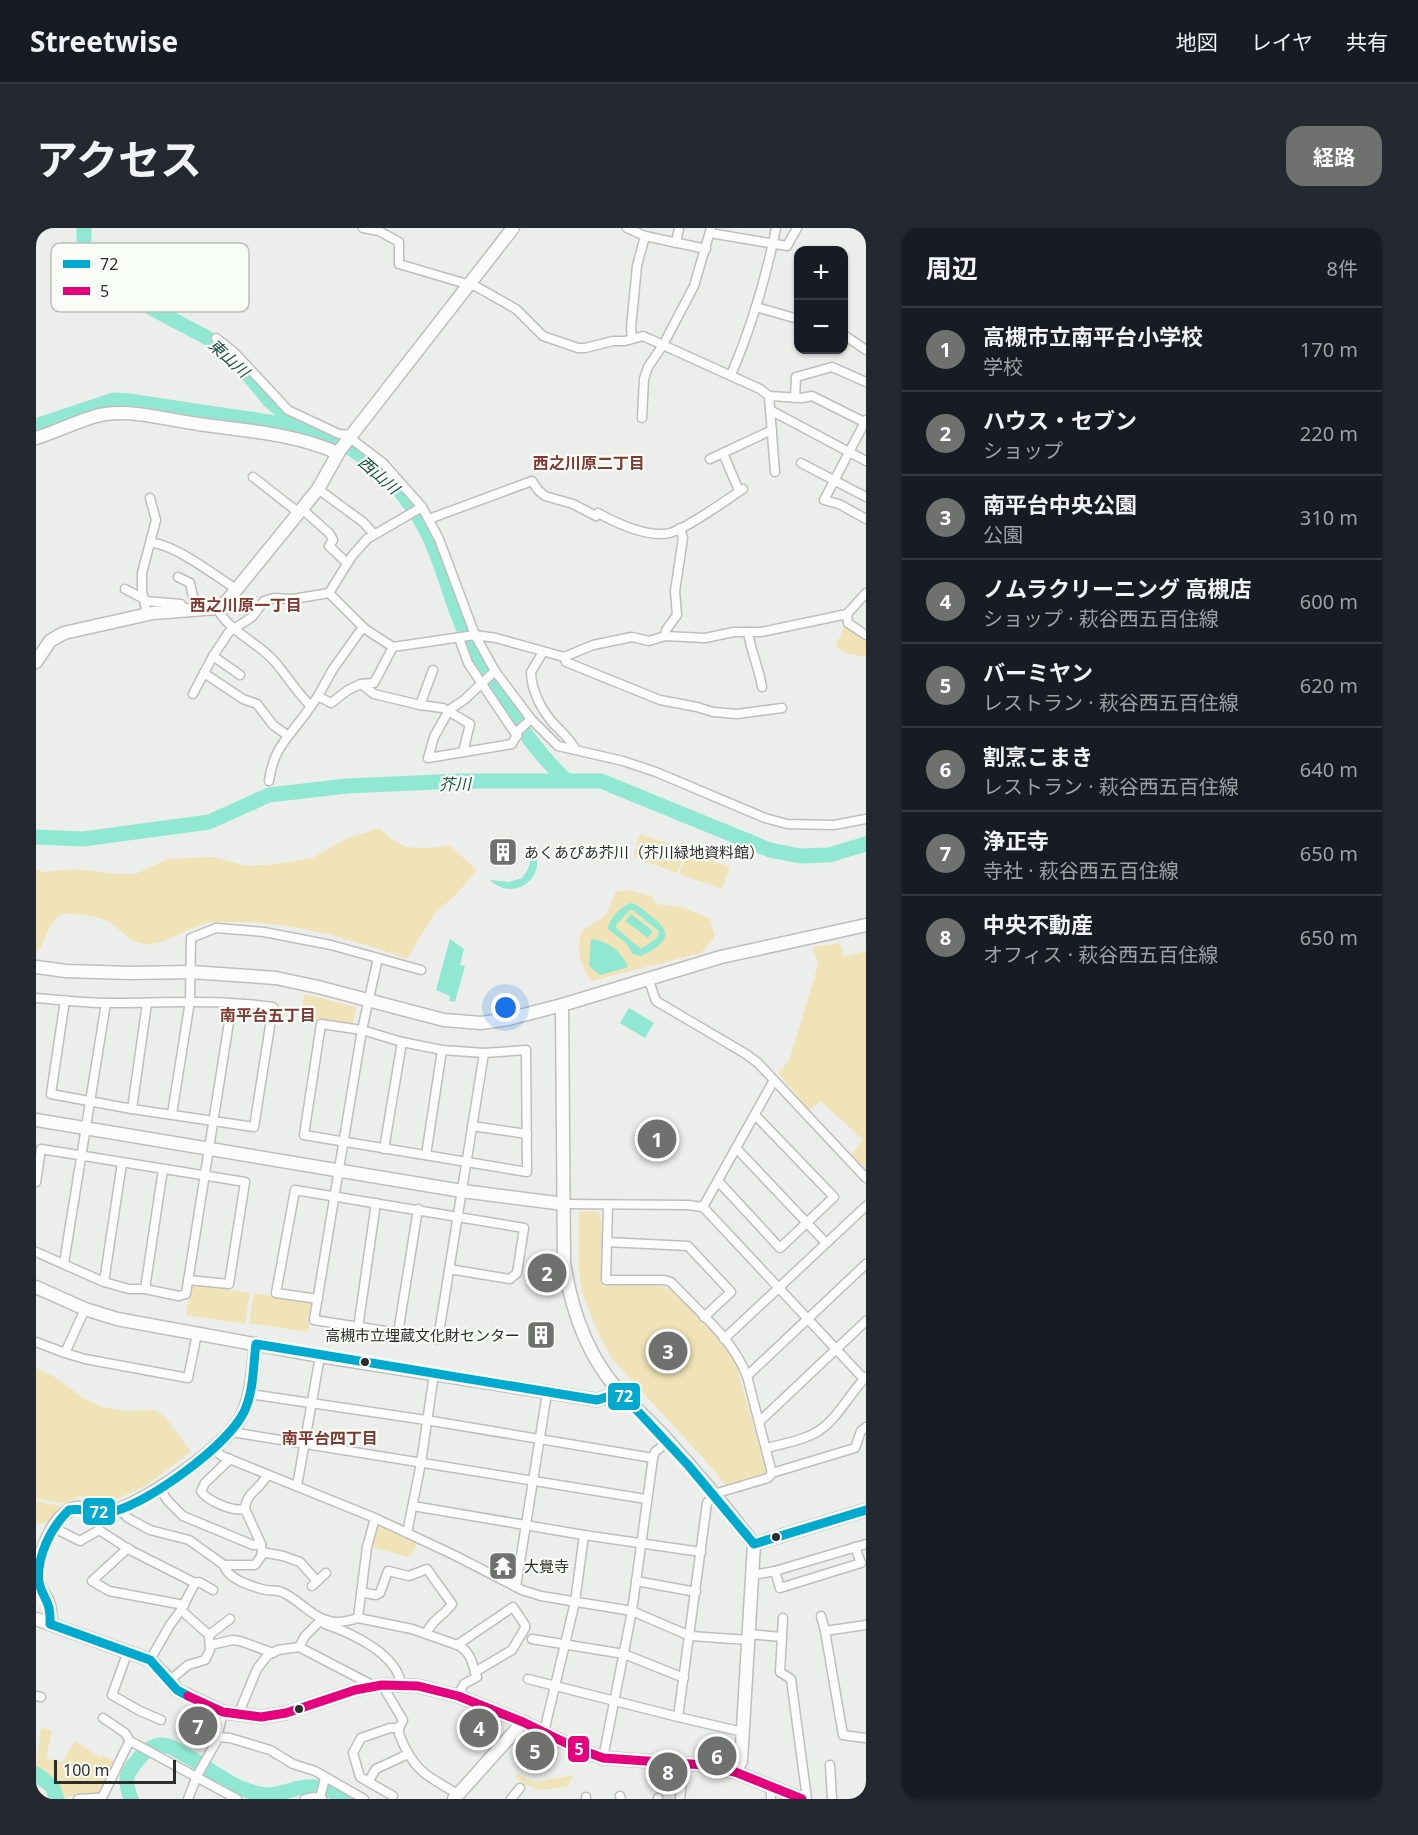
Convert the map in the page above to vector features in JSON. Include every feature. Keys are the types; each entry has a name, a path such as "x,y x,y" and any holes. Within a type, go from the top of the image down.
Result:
{"street":[{"path":"363,228 379,231 399,242 399,264 468,284 516,309 543,336 578,348 644,336 714,370 732,375 769,396 795,398 812,396 866,422 824,500 839,504 866,519"},
{"path":"36,662 50,641 64,633 147,614 217,608 227,600 318,489 339,452 513,228"},
{"path":"627,228 645,236 706,249"},
{"path":"676,243 679,228"},
{"path":"732,375 745,344 776,228"},
{"path":"642,418 644,379 648,367 663,345 693,286 711,230 787,246 797,228"},
{"path":"632,338 637,266 645,236"},
{"path":"756,307 794,318"},
{"path":"216,338 234,352 288,410 339,434 351,437 400,480 429,519 439,539 473,636 530,721 558,746 623,761 656,772 765,818 787,824 834,825 866,819"},
{"path":"848,338 866,350"},
{"path":"795,398 796,377 832,367 866,382"},
{"path":"769,396 775,472"},
{"path":"770,410 866,461"},
{"path":"36,438 104,414 127,413 264,431 303,440 339,452"},
{"path":"710,459 772,430"},
{"path":"429,519 532,481 545,496 573,504 596,516 598,513 621,525 652,533 670,532 741,490 723,453"},
{"path":"801,463 866,496"},
{"path":"253,477 330,534 333,540 329,546 347,563"},
{"path":"318,489 363,522 374,534"},
{"path":"147,614 142,573 156,520 150,498"},
{"path":"193,694 213,656 233,627 252,617 264,601 268,598 293,599 329,593 358,548 374,534 420,508"},
{"path":"665,636 666,630 677,615 675,591 683,538 680,528"},
{"path":"151,543 160,543 236,589"},
{"path":"178,577 190,583 191,611"},
{"path":"125,589 144,600 181,604 191,611"},
{"path":"329,593 363,627 393,647 473,636 496,638 564,657 593,645 632,637 649,641 665,636 705,638 734,632 761,632 847,614 866,593"},
{"path":"217,608 233,627 274,660 299,694 311,706"},
{"path":"847,614 848,623 866,635"},
{"path":"269,781 273,759 287,735 303,718 333,669 363,627"},
{"path":"748,632 751,652 759,671 762,687"},
{"path":"459,638 468,663 518,733"},
{"path":"318,696 331,703 348,690 361,684 374,683 393,647"},
{"path":"543,652 531,672 533,684 543,709 576,750"},
{"path":"213,656 240,675"},
{"path":"564,657 566,662 660,700 713,712 737,714 782,708"},
{"path":"420,705 433,669"},
{"path":"495,671 449,711 434,737 428,758 512,744 518,733 530,721"},
{"path":"204,673 243,699 257,704 273,725 287,735"},
{"path":"361,684 374,694 449,711 470,724 463,752"},
{"path":"36,967 66,971 191,972 276,978 444,1020 481,1023 508,1019 562,1005 721,957 866,925"},
{"path":"172,1114 190,1001 190,938 216,928 299,937 421,970"},
{"path":"378,958 362,1030 314,1320 438,1339 484,1053"},
{"path":"648,978 656,1000 746,1054 774,1080 866,1178"},
{"path":"36,998 65,1000 106,1003 190,1001 273,1007 254,1127 132,1109 51,1094 65,1000"},
{"path":"64,1263 106,1003"},
{"path":"132,1109 147,1003"},
{"path":"36,1252 104,1282 129,1290 145,1289 179,1296 186,1294 232,1003"},
{"path":"562,1005 564,1262 568,1291 581,1331 601,1367 618,1389 668,1441 754,1544 741,1761 735,1772"},
{"path":"321,1024 362,1030 402,1042 442,1050 484,1053 526,1050 527,1172 304,1135 321,1024"},
{"path":"384,1149 402,1042"},
{"path":"426,1155 442,1050"},
{"path":"703,1207 774,1080"},
{"path":"718,1181 780,1248 834,1197 755,1115"},
{"path":"36,1120 462,1191 564,1204 703,1207 865,1378 819,1431 766,1448"},
{"path":"472,1126 527,1134"},
{"path":"736,1148 826,1243"},
{"path":"36,1182 41,1149 245,1182 229,1284 188,1280"},
{"path":"104,1282 122,1163"},
{"path":"145,1289 163,1169"},
{"path":"318,1299 276,1293 295,1190 525,1228 517,1273 510,1279 449,1269"},
{"path":"357,1328 376,1203"},
{"path":"608,1206 606,1281 664,1280 671,1282 724,1339 738,1357 747,1376 772,1473"},
{"path":"724,1339 866,1206"},
{"path":"398,1333 417,1209"},
{"path":"607,1242 688,1246 731,1292 704,1317"},
{"path":"747,1376 866,1264"},
{"path":"36,1287 85,1309 117,1319 320,1356 597,1400 610,1396 618,1389"},
{"path":"65,1353 85,1309"},
{"path":"759,1422 866,1321"},
{"path":"36,1342 85,1359 188,1378 197,1334"},
{"path":"50,1624 49,1604 41,1592 38,1576 46,1542 54,1528 65,1514 75,1508 102,1512 134,1504 213,1449 231,1432 244,1413 256,1344"},
{"path":"297,1485 320,1356"},
{"path":"407,1533 421,1463 434,1374"},
{"path":"516,1587 547,1393"},
{"path":"249,1394 426,1420 652,1458"},
{"path":"678,1717 707,1503 714,1494 768,1478 772,1473 855,1448 861,1431 866,1427"},
{"path":"231,1432 646,1499"},
{"path":"603,1758 632,1611 652,1458 668,1441"},
{"path":"213,1449 230,1460 375,1518 516,1587 541,1596 632,1611 690,1636 782,1637"},
{"path":"230,1460 205,1484 201,1491 204,1496 235,1510 245,1509"},
{"path":"119,1509 128,1518 150,1530 189,1540 224,1565 255,1564 260,1561 262,1548 245,1509 245,1502 267,1474"},
{"path":"159,1488 183,1516 300,1562 314,1584 326,1573"},
{"path":"413,1506 701,1552"},
{"path":"754,1544 865,1512"},
{"path":"358,1618 367,1547 375,1518"},
{"path":"54,1528 80,1541 99,1530 128,1548 213,1590"},
{"path":"544,1732 574,1602 584,1535"},
{"path":"753,1575 775,1571 866,1544"},
{"path":"775,1571 780,1588 861,1563 855,1547"},
{"path":"128,1548 92,1581 110,1591 183,1607 209,1635 211,1645 205,1660 188,1665 169,1681"},
{"path":"224,1565 226,1572 232,1577 265,1590 278,1590 317,1618 381,1653 393,1664 400,1676 401,1685"},
{"path":"361,1592 376,1595 380,1593 388,1571 409,1576 427,1569 452,1604 432,1621 426,1634"},
{"path":"636,1581 696,1592"},
{"path":"150,1660 195,1583"},
{"path":"457,1645 513,1607 525,1625 516,1645 512,1650 475,1672"},
{"path":"821,1616 843,1735 865,1741"},
{"path":"317,1618 333,1622 358,1618 426,1634 457,1645 466,1650 477,1677 464,1684 459,1696"},
{"path":"299,1647 317,1618"},
{"path":"783,1618 780,1672 791,1679 807,1799"},
{"path":"36,1619 150,1660 177,1690 223,1712 261,1716 286,1713 355,1690 378,1686 418,1686 459,1696 603,1758 705,1765 735,1772 771,1792 802,1799"},
{"path":"209,1635 230,1619"},
{"path":"825,1631 866,1625"},
{"path":"532,1639 624,1654 684,1678"},
{"path":"211,1645 232,1640 240,1641 273,1653"},
{"path":"238,1715 257,1670 267,1656 278,1650 299,1647 378,1686 403,1720 399,1734 414,1764 426,1776 456,1796 523,1722"},
{"path":"128,1651 112,1695 161,1720"},
{"path":"528,1679 742,1732"},
{"path":"188,1799 217,1737 223,1712"},
{"path":"102,1718 125,1733 130,1741 163,1760 199,1773 237,1799"},
{"path":"393,1796 360,1777 353,1753 361,1738 390,1728 399,1728"},
{"path":"217,1737 230,1738 270,1750 293,1764 315,1771 364,1799"},
{"path":"78,1799 106,1796 115,1768 130,1741"},
{"path":"368,1782 376,1768 408,1754"},
{"path":"681,1799 684,1762"},
{"path":"830,1765 832,1799"},
{"path":"305,1799 314,1797 321,1799 325,1778"},
{"path":"511,1799 520,1788"}],"shaded area":[{"path":"845,624 866,638 866,657 842,652 836,646"},
{"path":"379,828 393,840 414,848 449,845 477,870 455,896 435,913 407,959 335,936 259,923 209,923 157,943 139,943 106,920 68,914 59,916 54,921 36,954 36,869 42,872 75,869 135,874 168,859 213,857 247,866 277,864 312,858 346,839"},
{"path":"640,834 686,850 677,873 633,857"},
{"path":"534,849 537,860 536,869 526,884 509,889 490,880 509,882 522,878 528,869"},
{"path":"687,851 730,867 722,889 679,874"},
{"path":"630,890 651,896 656,904 681,907 710,918 715,937 701,953 592,981 584,970 580,958 581,932 606,915 616,892"},
{"path":"628,904 638,906 660,923 664,929 664,939 661,944 641,956 633,954 626,943 608,929 613,917","holes":["631,909 659,931 657,938 641,949 616,928 616,925"]},
{"path":"631,914 653,931 648,938 625,921"},
{"path":"450,939 464,949 460,965 465,966 455,1002 449,1001 450,996 436,990"},
{"path":"591,939 614,948 628,967 600,975 589,966"},
{"path":"840,943 844,957 866,951 866,1168 851,1155 863,1140 821,1101 809,1110 778,1073 789,1061 818,965 813,947"},
{"path":"304,994 356,1007 353,1024 318,1018 317,1021 300,1019"},
{"path":"629,1008 654,1023 645,1038 620,1023"},
{"path":"579,1212 599,1212 601,1221 603,1286 650,1285 674,1291 723,1345 736,1364 766,1470 764,1474 725,1485 705,1460 612,1359 598,1333 582,1292 579,1269"},
{"path":"191,1284 250,1293 245,1324 186,1315"},
{"path":"254,1293 309,1302 313,1306 308,1332 249,1323"},
{"path":"36,1368 102,1407 126,1411 155,1410 166,1418 191,1452 151,1482 118,1498 100,1500 79,1496 65,1504 36,1498"},
{"path":"36,1501 60,1506 49,1522 36,1524"},
{"path":"381,1526 417,1542 414,1551 408,1557 369,1546 374,1529"},
{"path":"41,1728 52,1730 46,1758 62,1763 75,1741 101,1758 104,1756 115,1762 103,1790 97,1794 80,1793 62,1799 56,1785 36,1769"},
{"path":"519,1774 533,1782 574,1775 567,1787 540,1789 529,1786 515,1777"}],"waterway":[{"name":"東山川","path":"84,228 84,243"},
{"name":"東山川","path":"159,312 217,343 236,360 269,400 298,425"},
{"name":"西山川","path":"36,426 113,400 129,401 284,425 324,436 367,459 392,482 422,523 474,651 523,731 567,781"},
{"name":"芥川","path":"36,837 83,839 209,822 269,795 347,786 459,781 601,781 770,850 800,856 829,855 866,844"},
{"path":"131,1799 127,1784 129,1771 147,1750 162,1745 173,1748 230,1783 249,1791 270,1795 300,1788 319,1787 347,1799"},
{"path":"36,1774 52,1786 57,1799"}],"transit line":[{"name":"72","path":"188,1696 177,1690 150,1660 50,1624 48,1606 39,1583 40,1563 46,1543 56,1525 69,1510 109,1512 130,1505 187,1470 222,1440 235,1426 247,1404 256,1344 597,1400 610,1396 618,1390 688,1465 754,1544 866,1510"},
{"name":"5","path":"188,1696 223,1712 261,1717 286,1713 355,1690 382,1685 418,1686 458,1696 603,1758 705,1765 735,1772 802,1799"}],"place":[{"name":"あくあぴあ芥川（芥川緑地資料館）","path":"503,852"},
{"name":"高槻市立南平台小学校","path":"657,1139"},
{"name":"ハウス・セブン","path":"547,1273"},
{"name":"高槻市立埋蔵文化財センター","path":"541,1335"},
{"name":"南平台中央公園","path":"668,1351"},
{"name":"大覺寺","path":"503,1566"},
{"name":"浄正寺","path":"198,1726"},
{"name":"ノムラクリーニング 高槻店","path":"479,1728"},
{"name":"バーミヤン","path":"535,1751"},
{"name":"割烹こまき","path":"717,1756"},
{"name":"中央不動産","path":"668,1772"}],"district":[{"name":"西之川原二丁目","path":"589,463"},
{"name":"西之川原一丁目","path":"246,605"},
{"name":"南平台五丁目","path":"268,1015"},
{"name":"南平台四丁目","path":"330,1438"}]}
